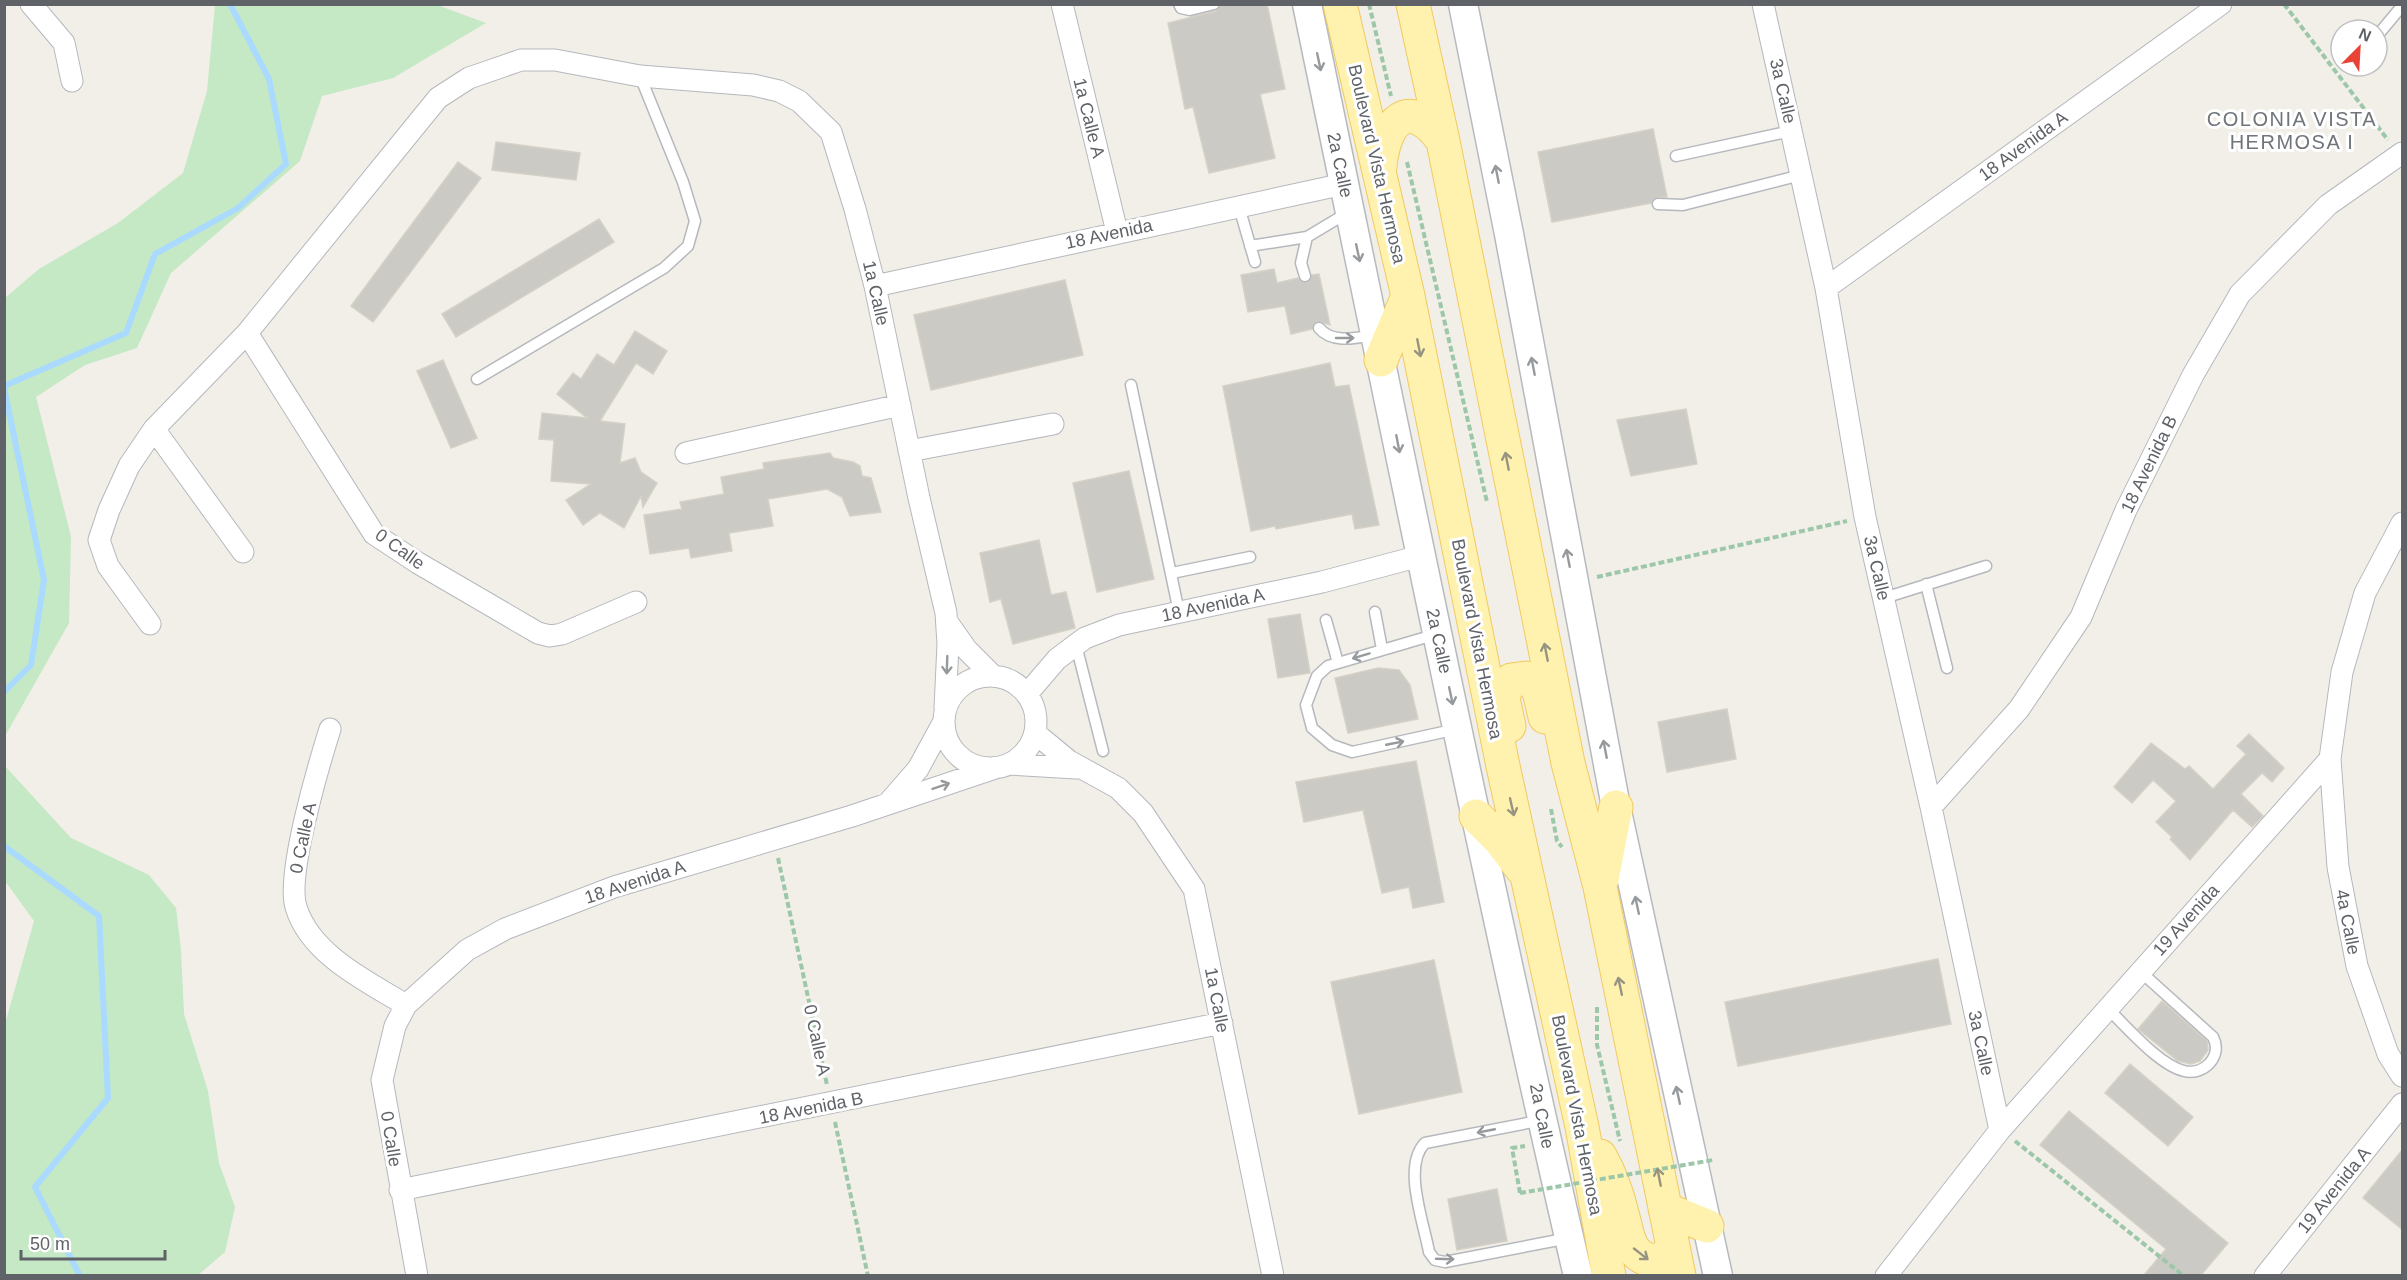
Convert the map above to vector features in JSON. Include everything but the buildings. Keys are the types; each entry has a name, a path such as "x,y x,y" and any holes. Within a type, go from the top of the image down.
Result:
{"main road":[{"name":"Boulevard Vista Hermosa","path":"1340,4 1408,296 1503,766 1582,1127 1599,1272"},
{"path":"1413,4 1443,141 1565,751 1600,887 1676,1261 1664,1258 1655,1261 1644,1258 1634,1250 1604,1163 1582,1127"},
{"path":"1379,175 1384,141 1396,121 1404,117 1419,117 1432,126 1443,141"},
{"path":"1378,348 1408,296"},
{"path":"1503,766 1512,739 1504,692 1511,680 1526,678 1534,683 1540,693 1561,790 1581,815"},
{"path":"1600,887 1616,807"},
{"path":"1476,816 1520,865 1528,882"},
{"path":"1665,1209 1707,1226"}],"street":[{"path":"31,4 64,43 72,81"},
{"name":"1a Calle A","path":"1062,4 1117,232"},
{"name":"2a Calle","path":"1307,4 1420,556 1569,1238 1599,1272"},
{"path":"1462,4 1509,234 1616,807 1718,1275"},
{"name":"3a Calle","path":"1763,4 1826,288 1865,517 1931,807 2000,1130"},
{"name":"18 Avenida A","path":"1826,288 2221,4"},
{"name":"1a Calle","path":"150,624 108,566 99,540 129,466 154,429 247,333 438,98 469,78 521,60 555,60 640,76 753,85 779,91 799,101 831,132 855,209 875,286 948,623 944,716"},
{"name":"18 Avenida B","path":"1931,807 2019,709 2081,617 2126,510 2193,375 2240,294 2328,205 2401,154"},
{"name":"18 Avenida","path":"875,286 1239,207 1347,198"},
{"name":"0 Calle","path":"247,333 374,534 418,563 538,633 550,636 562,634 636,602"},
{"path":"686,453 900,405"},
{"path":"909,451 1053,424"},
{"path":"154,429 243,552"},
{"path":"2330,759 2342,672 2366,592 2403,523"},
{"name":"18 Avenida A","path":"1027,694 1057,659 1076,645 1119,625 1322,582 1420,556"},
{"name":"1a Calle","path":"948,623 967,650 992,675"},
{"path":"888,804 918,769 952,694 963,684 976,677 992,675 1017,684 1034,706 1035,733 1026,751 1002,766 980,767 965,761 954,752 946,738 944,716"},
{"name":"0 Calle A","path":"330,729 293,880 295,906 307,928 326,951 350,971 406,1005"},
{"name":"1a Calle","path":"1035,733 1057,753 1118,788 1143,813 1194,889 1273,1275"},
{"name":"19 Avenida","path":"1886,1275 2000,1130 2330,759"},
{"name":"4a Calle","path":"2330,759 2338,867 2357,966 2388,1054 2403,1076"},
{"name":"18 Avenida A","path":"406,1005 467,950 505,929 614,887 888,804 1002,766"},
{"name":"1a Calle","path":"1002,766 1083,768"},
{"name":"0 Calle","path":"406,1005 394,1026 382,1080 417,1275"},
{"name":"18 Avenida B","path":"400,1190 1221,1023"},
{"name":"19 Avenida A","path":"2265,1275 2403,1104"}],"lane":[{"path":"1179,4 1181,8 1190,10 1214,4"},
{"path":"2389,22 2403,6"},
{"path":"477,379 664,268 688,246 695,221 640,76"},
{"path":"1676,156 1791,131"},
{"path":"1658,204 1683,205 1801,175"},
{"path":"1305,276 1301,263 1307,237 1347,198"},
{"path":"1239,207 1255,262"},
{"path":"1250,246 1307,237"},
{"path":"1319,328 1324,334 1334,338 1378,348"},
{"path":"1131,385 1179,612"},
{"path":"1172,573 1250,557"},
{"path":"1884,598 1986,566"},
{"path":"1926,585 1947,668"},
{"path":"1375,612 1382,649"},
{"path":"1326,620 1338,663"},
{"path":"1437,634 1328,666 1317,676 1306,705 1312,728 1332,745 1352,752 1458,729"},
{"path":"1076,645 1103,751"},
{"path":"2108,1009 2165,1061 2184,1071 2196,1072 2212,1062 2216,1055 2217,1043 2213,1037 2141,972"},
{"path":"1543,1120 1425,1143 1418,1150 1414,1166 1416,1186 1429,1252 1435,1260 1446,1262 1569,1238"}],"path":[{"path":"2284,4 2401,154"},
{"path":"1573,582 1865,517"},
{"name":"0 Calle A","path":"774,839 868,1275"},
{"path":"2000,1130 2184,1275"},
{"path":"1512,1148 1520,1193 1713,1160"}],"green space":[{"path":"215,5 437,5 486,23 393,78 322,96 300,161 171,273 137,348 85,365 36,397 71,537 69,623 5,736 5,298 39,269 118,223 183,173 207,91"},
{"path":"5,766 71,838 149,875 176,908 181,950 184,1014 208,1091 219,1163 235,1207 225,1252 198,1275 5,1275 5,1024 34,921 5,881"}],"waterway":[{"path":"4,386 126,333 155,254 238,208 286,164 269,79 230,4"},
{"path":"4,388 44,580 31,665 4,692"},
{"path":"4,846 99,916 108,1098 35,1187 80,1276"}],"district":[{"name":"COLONIA VISTA HERMOSA I","path":"2292,130"}]}
